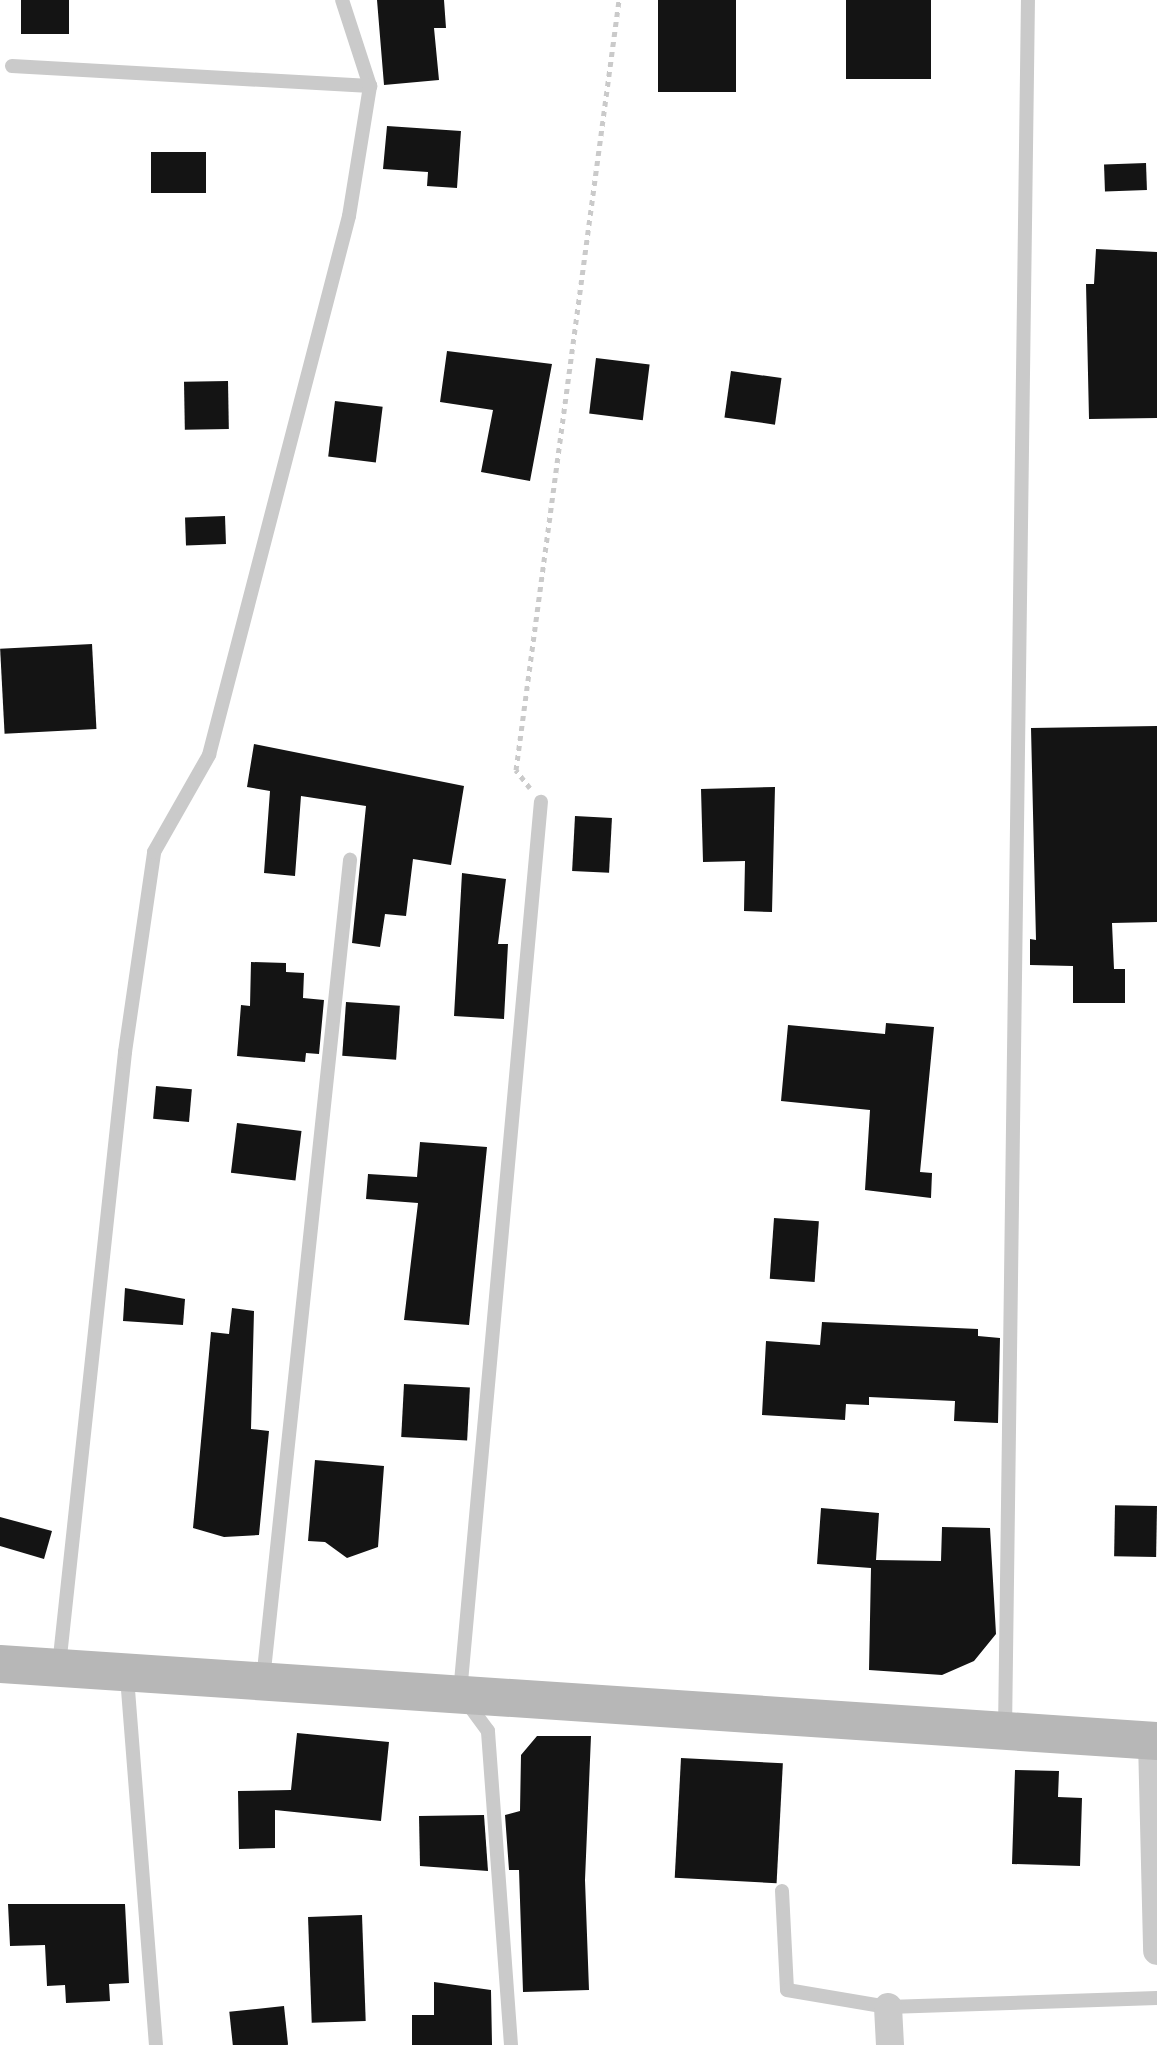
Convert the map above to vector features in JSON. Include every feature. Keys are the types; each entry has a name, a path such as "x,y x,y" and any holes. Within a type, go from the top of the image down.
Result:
{"street":[{"path":"0,1664 1154,1741 1157,1951"},
{"path":"888,2007 890,2045"}],"lane":[{"path":"58,1667 125,1052 154,852 209,755 349,216 370,86 342,0"},
{"path":"1005,1732 1028,0"},
{"path":"12,66 370,86"},
{"path":"512,2045 488,1732 460,1693 541,802"},
{"path":"263,1681 350,860"},
{"path":"127,1672 156,2045"},
{"path":"782,1891 787,1990 888,2007 1157,1998"}],"path":[{"path":"541,802 516,770 619,0"}],"building":[{"path":"21,0 69,0 69,34 21,34"},
{"path":"377,0 444,0 446,28 434,28 439,80 384,85"},
{"path":"658,0 736,0 736,92 658,92"},
{"path":"846,0 931,0 931,79 846,79"},
{"path":"387,126 461,131 457,188 427,186 428,172 383,169"},
{"path":"151,152 206,152 206,193 151,193"},
{"path":"1146,163 1147,190 1105,191 1104,164"},
{"path":"1096,249 1157,252 1157,418 1089,419 1086,284 1094,284"},
{"path":"447,351 552,364 530,481 481,472 493,410 440,402"},
{"path":"596,358 650,365 643,420 589,414"},
{"path":"731,371 782,378 775,425 724,418"},
{"path":"228,381 229,429 185,430 184,382"},
{"path":"335,401 383,407 376,462 328,457"},
{"path":"225,516 226,544 186,545 185,517"},
{"path":"92,644 96,729 5,734 0,649"},
{"path":"1157,726 1157,922 1112,923 1114,969 1125,969 1125,1003 1073,1003 1073,966 1030,965 1030,939 1036,940 1031,728"},
{"path":"254,744 464,786 451,865 413,859 406,916 385,914 380,947 352,943 366,806 301,796 295,876 264,873 270,791 247,787"},
{"path":"775,787 772,912 744,911 745,861 703,862 701,789"},
{"path":"575,816 612,818 609,873 572,871"},
{"path":"462,873 506,879 498,944 508,944 504,1019 454,1016"},
{"path":"251,962 286,963 286,972 304,973 303,998 324,1000 319,1054 306,1053 305,1062 237,1056 241,1005 250,1006"},
{"path":"346,1002 400,1006 396,1060 342,1056"},
{"path":"886,1023 934,1027 920,1172 932,1173 931,1198 865,1190 870,1110 781,1101 788,1025 885,1034"},
{"path":"156,1086 192,1089 189,1122 153,1119"},
{"path":"237,1123 302,1131 295,1181 231,1173"},
{"path":"420,1142 487,1147 469,1325 404,1320 418,1203 366,1199 368,1174 417,1177"},
{"path":"774,1218 819,1221 815,1282 770,1279"},
{"path":"125,1288 185,1299 183,1325 123,1321"},
{"path":"232,1308 254,1311 251,1429 269,1431 259,1535 224,1537 193,1528 211,1332 229,1334"},
{"path":"822,1322 978,1329 978,1336 1000,1338 998,1423 954,1421 955,1401 869,1397 869,1405 846,1404 845,1420 762,1415 766,1341 820,1345"},
{"path":"404,1384 470,1387 467,1440 401,1437"},
{"path":"315,1460 384,1466 378,1547 347,1558 325,1542 308,1541"},
{"path":"1115,1505 1157,1506 1156,1557 1114,1556"},
{"path":"821,1508 879,1513 876,1560 941,1561 942,1527 990,1528 996,1634 974,1661 942,1675 869,1670 871,1568 817,1564"},
{"path":"0,1517 52,1531 44,1559 0,1546"},
{"path":"297,1733 389,1742 381,1821 275,1810 275,1848 239,1849 238,1791 291,1790"},
{"path":"537,1736 591,1736 585,1880 589,1990 523,1992 519,1870 509,1870 505,1815 520,1811 521,1755"},
{"path":"681,1758 783,1763 777,1883 675,1878"},
{"path":"1015,1770 1059,1771 1058,1797 1082,1798 1080,1866 1012,1864"},
{"path":"484,1815 488,1871 420,1866 419,1816"},
{"path":"8,1904 125,1904 129,1983 109,1984 110,2001 66,2003 65,1985 47,1986 45,1945 10,1946"},
{"path":"362,1915 366,2021 312,2023 308,1917"},
{"path":"434,1982 491,1990 492,2045 412,2045 412,2015 434,2015"},
{"path":"284,2006 288,2045 233,2045 229,2012"}]}
